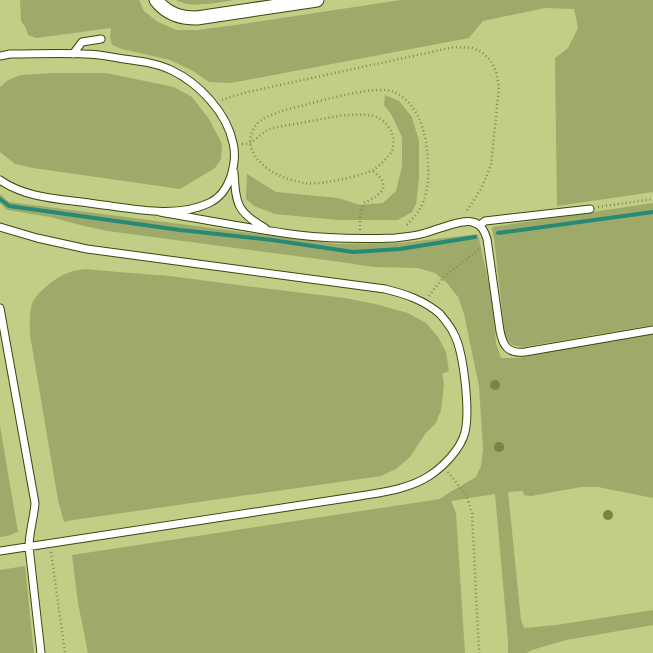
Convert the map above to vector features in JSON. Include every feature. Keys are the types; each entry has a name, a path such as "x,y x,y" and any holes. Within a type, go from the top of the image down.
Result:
{"street":[{"path":"156,0 170,13 182,17 197,18 317,0"}],"lane":[{"path":"73,54 82,42 101,39"},
{"path":"0,56 10,54 86,54 155,64 170,69 181,75 193,83 209,98 224,120 234,145 235,194 237,202 246,216 268,230"},
{"path":"160,212 184,210 209,203 218,197 224,190 230,181 234,167"},
{"path":"0,180 24,192 34,195 160,212 299,235 360,238 403,237 425,233 470,221 480,225 484,230 488,243 502,340 506,347 511,351 517,353 525,352 653,330"},
{"path":"480,225 485,221 590,209"},
{"path":"0,227 37,238 88,249 385,289 416,299 440,314 454,333 459,347 467,407 465,432 454,453 443,466 429,476 411,485 389,491 0,551"},
{"path":"0,308 35,503 29,536 29,547 41,653"}],"path":[{"path":"214,105 234,96 248,92 454,47 472,48 482,52 491,61 496,71 499,87 491,165 482,189 459,223"},
{"path":"234,145 250,143 268,130 284,126 344,116 370,115 382,120 389,127 393,138 392,152 385,161 372,170 353,177 327,182 305,183 280,176 264,167 254,155 250,143 251,135 256,126 264,118 277,112 354,93 378,90 392,91 404,97 422,123 429,166 427,192 418,212 404,228"},
{"path":"360,238 360,214 364,203 376,197 382,190 383,183 372,170"},
{"path":"590,209 653,199"},
{"path":"424,303 445,276 488,243"},
{"path":"443,466 466,494 472,513 479,653"},
{"path":"50,543 65,653"}],"green space":[{"path":"20,0 139,0 144,11 158,22 176,30 197,30 401,0 653,0 653,192 557,206 555,58 568,48 578,28 574,9 545,8 483,21 469,38 231,83 209,82 193,71 170,60 122,49 112,45 110,37 111,28 36,38 28,35 26,28 21,21"},
{"path":"176,0 235,0 189,4"},
{"path":"53,73 106,73 174,87 192,97 209,119 222,144 221,159 215,168 180,189 33,168 15,164 0,152 0,87 8,80 21,75"},
{"path":"385,95 399,101 412,117 419,141 419,178 416,204 412,212 398,220 338,220 275,214 254,206 246,199 247,174 276,192 338,198 360,205 383,203 396,191 402,166 402,137 391,114 384,105"},
{"path":"0,194 9,202 337,244 401,243 478,234 492,299 496,343 501,358 518,358 653,334 653,498 598,487 581,487 531,496 524,495 523,491 508,492 521,620 524,628 556,625 653,610 653,625 566,640 532,650 527,653 508,653 495,494 451,501 456,513 465,653 88,653 78,603 72,555 440,499 476,477 481,466 483,449 479,386 464,314 458,297 447,283 435,273 418,268 373,267 108,231 50,217 7,210 0,203"},
{"path":"653,203 653,325 523,347 512,345 505,336 492,227"},
{"path":"85,269 170,276 345,298 408,313 426,323 438,337 446,352 449,371 442,374 444,383 441,410 436,423 425,434 410,457 396,469 381,476 64,522 58,500 30,335 30,315 32,304 43,289 54,280 65,274"},
{"path":"0,426 18,532 0,537"},
{"path":"25,566 34,653 0,653 0,570"}],"waterway":[{"path":"0,199 9,206 353,252 400,249 475,237"},
{"path":"498,233 653,212"}]}
